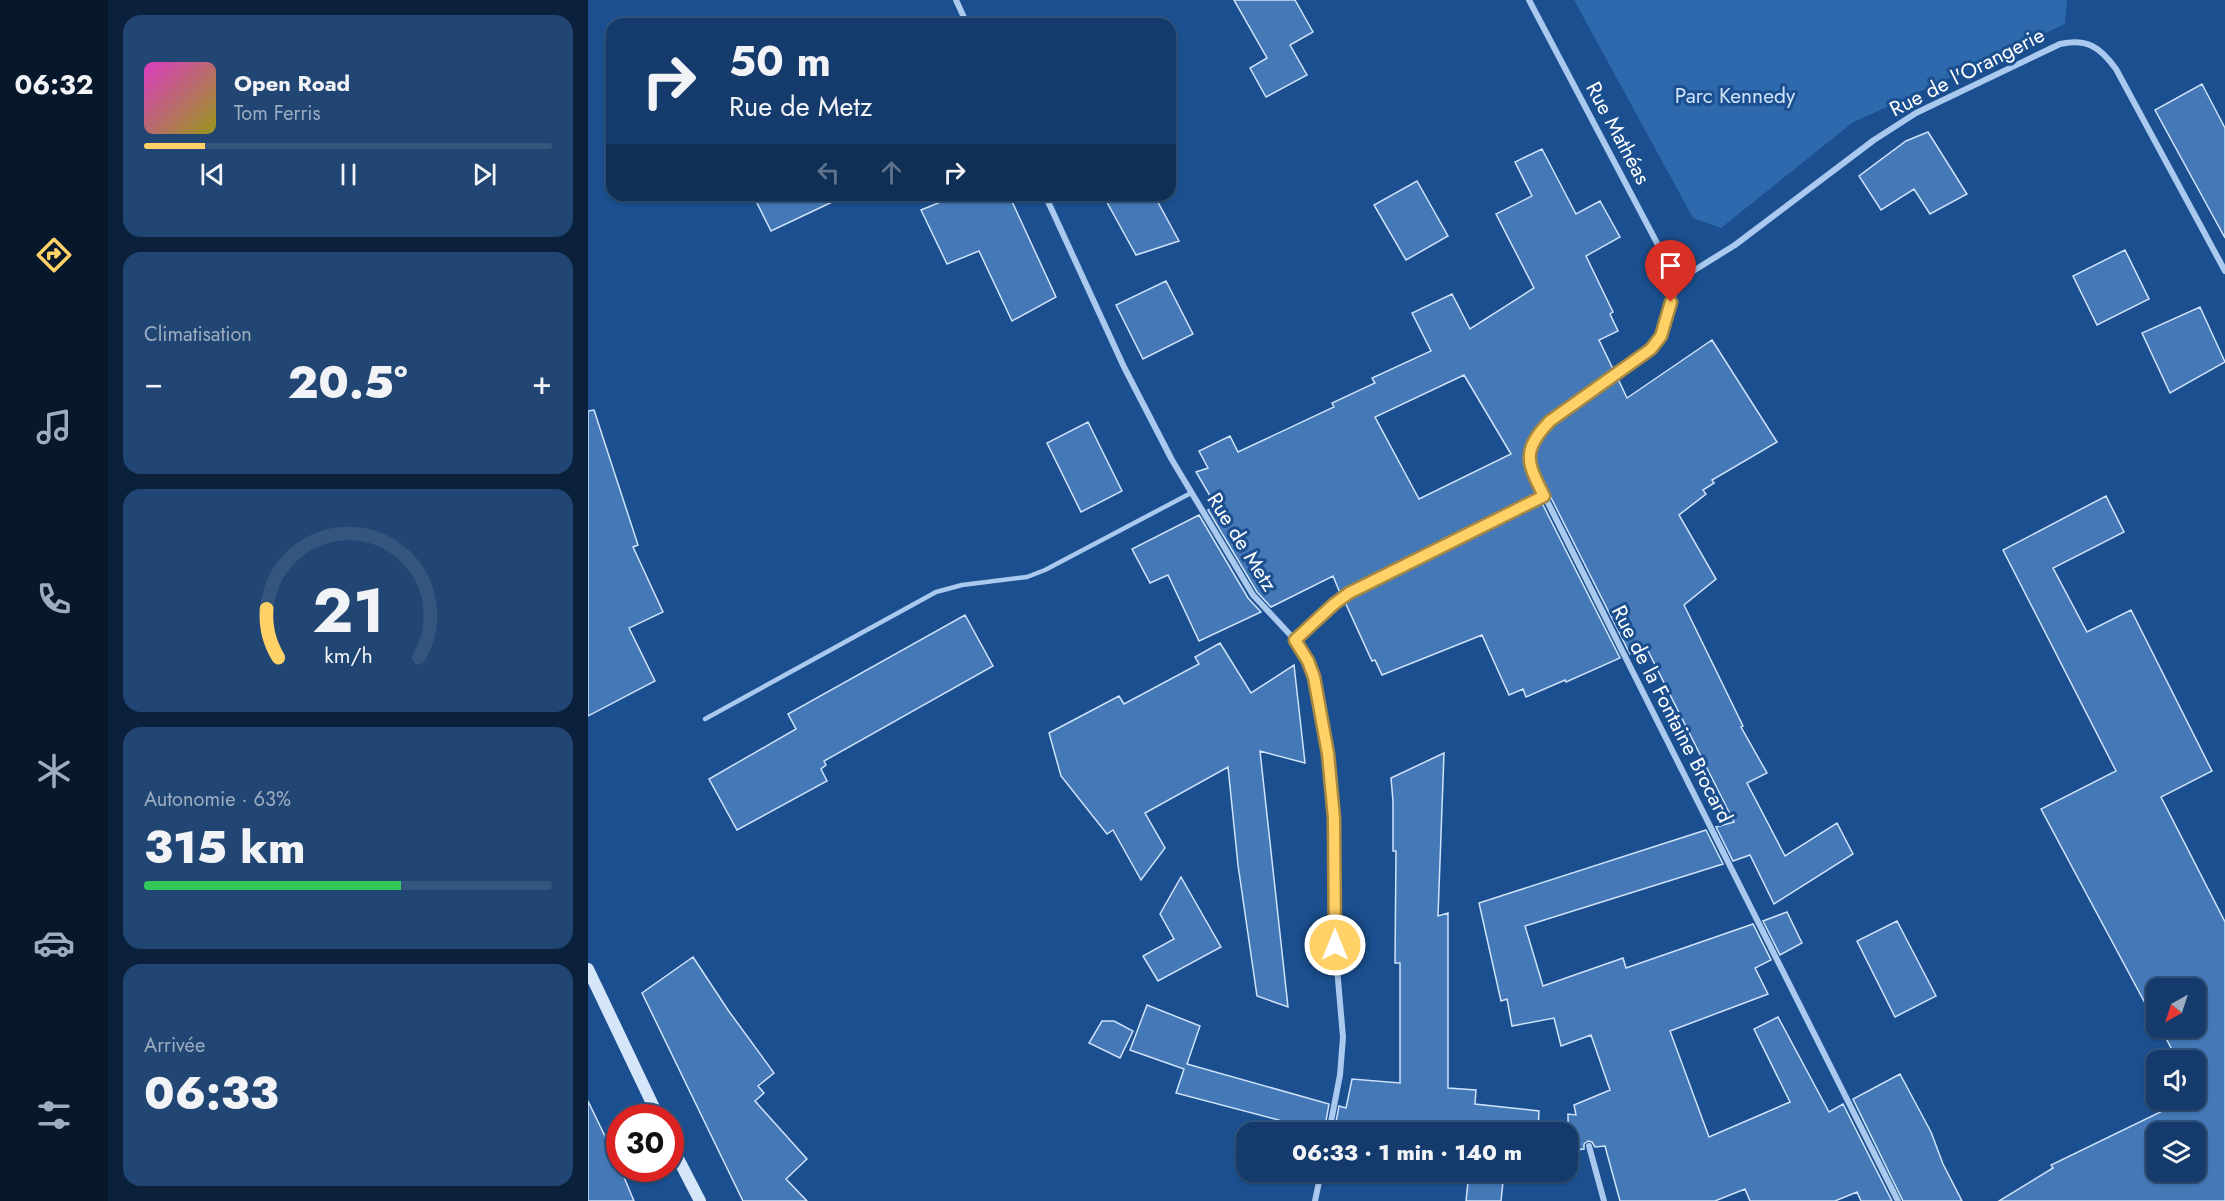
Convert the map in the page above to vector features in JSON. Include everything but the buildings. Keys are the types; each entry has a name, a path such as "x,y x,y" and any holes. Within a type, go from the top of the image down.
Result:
{"main road":[{"path":"588,969 652,1104"},
{"path":"684,1170 700,1201"},
{"path":"684,1180 690,1201"}],"street":[{"path":"956,0 964,18"},
{"name":"Rue Mathéas","path":"1529,0 1677,280"},
{"name":"Rue de l'Orangerie","path":"1677,280 1735,245 1874,140 1916,114 2060,44 2073,40 2097,48 2106,55 2116,69 2225,271"},
{"name":"Rue de Metz","path":"1048,201 1124,367 1191,493 1253,595 1295,640 1308,661 1319,697 1328,754 1334,818 1335,945 1343,1037 1340,1075 1331,1122"},
{"name":"Rue de la Fontaine Brocard","path":"1677,280 1666,324 1661,336 1651,349 1550,421 1533,441 1529,455 1530,467 1898,1201"},
{"path":"1295,640 1349,593 1544,496"},
{"path":"1588,1146 1604,1201"},
{"path":"1315,1201 1319,1182"}],"lane":[{"path":"705,719 936,592 962,585 1027,577 1045,570 1191,493"}],"green space":[{"name":"Parc Kennedy","path":"1574,0 2067,0 2065,24 1852,123 1721,228 1693,218"}],"route":[{"path":"1335,945 1334,818 1328,754 1314,677 1308,661 1295,640 1349,593 1544,496 1530,467 1529,455 1533,441 1550,421 1651,349 1661,336 1671,302"}]}
